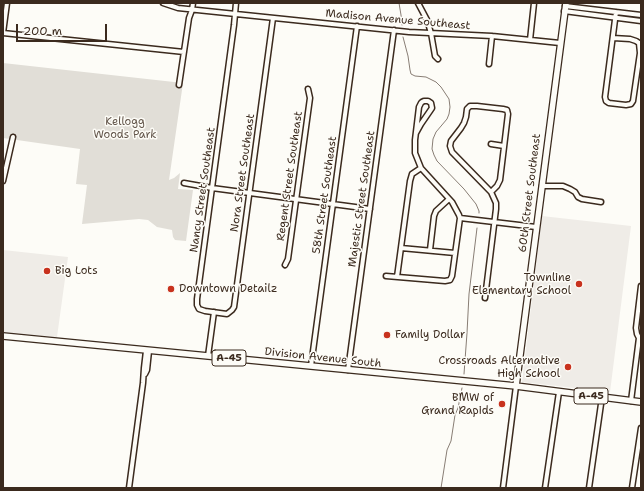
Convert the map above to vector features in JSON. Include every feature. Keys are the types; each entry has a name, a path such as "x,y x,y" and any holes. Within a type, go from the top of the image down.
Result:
{"main road":[{"name":"60th Street Southeast","path":"516,386 565,7"},
{"name":"Division Avenue South","path":"3,336 516,386 641,402"}],"street":[{"path":"7,3 3,33 184,52"},
{"name":"Madison Avenue Southeast","path":"163,3 178,8 192,10 394,30 492,36 560,43"},
{"path":"178,85 189,18 193,3"},
{"name":"Nancy Street Southeast","path":"214,312 199,309 197,305 236,3"},
{"path":"418,3 427,20 435,56 438,59"},
{"path":"530,40 534,3"},
{"path":"565,7 641,15"},
{"path":"565,7 616,18 641,21"},
{"path":"613,38 630,39 639,43 640,53 633,101 631,104 613,104 606,101 605,97 616,12"},
{"name":"Nora Street Southeast","path":"214,312 227,314 234,307 273,18"},
{"name":"58th Street Southeast","path":"311,366 357,26"},
{"name":"Majestic Street Southeast","path":"348,370 394,30"},
{"path":"489,64 492,36"},
{"name":"Regent Street Southeast","path":"285,265 288,259 310,98 308,89"},
{"path":"386,276 445,281 450,280 452,276 460,218 452,202 421,168 415,147 416,133 419,107 422,102 428,101 431,103 432,108 416,133"},
{"path":"485,298 496,206 495,200 491,192 452,152 450,146 451,141 464,122 467,110 470,106 507,110 508,114 500,180 491,192"},
{"path":"3,181 13,137"},
{"path":"491,144 504,146"},
{"path":"397,276 410,181 412,174 421,168"},
{"path":"184,183 296,200 370,209"},
{"path":"542,186 563,186 575,192 578,197 582,199 601,202"},
{"path":"430,250 434,216 436,211 449,199"},
{"path":"460,218 536,228"},
{"path":"401,248 455,253"},
{"path":"631,401 640,338 637,334 636,328 641,286"},
{"path":"208,356 214,312"},
{"path":"129,488 144,369 148,351"},
{"path":"503,488 516,386"},
{"path":"545,488 559,392"},
{"path":"589,488 602,397"},
{"path":"632,488 641,428"}],"shaded area":[{"name":"Townline Elementary School","path":"542,216 631,226 610,392 522,382"},
{"path":"3,250 68,257 57,337 3,332"}],"green space":[{"name":"Kellogg Woods Park","path":"3,63 183,83 169,180 180,173 178,189 193,190 186,241 175,240 172,230 157,227 148,220 139,219 82,224 87,185 76,184 80,149 3,138"}],"waterway":[{"path":"399,3 402,25"},
{"path":"403,37 411,74 426,77 436,82 449,99 449,114 447,119 436,132 433,139 432,149 434,155 437,161 476,204 479,213"},
{"path":"464,374 469,294 477,228"},
{"path":"441,488 447,450 451,441 455,415 462,388"}],"place":[{"name":"Big Lots","path":"47,271"},
{"name":"Townline Elementary School","path":"579,284"},
{"name":"Downtown Detailz","path":"171,289"},
{"name":"Family Dollar","path":"387,335"},
{"name":"Crossroads Alternative High School","path":"568,367"},
{"name":"BMW of Grand Rapids","path":"502,404"}]}
